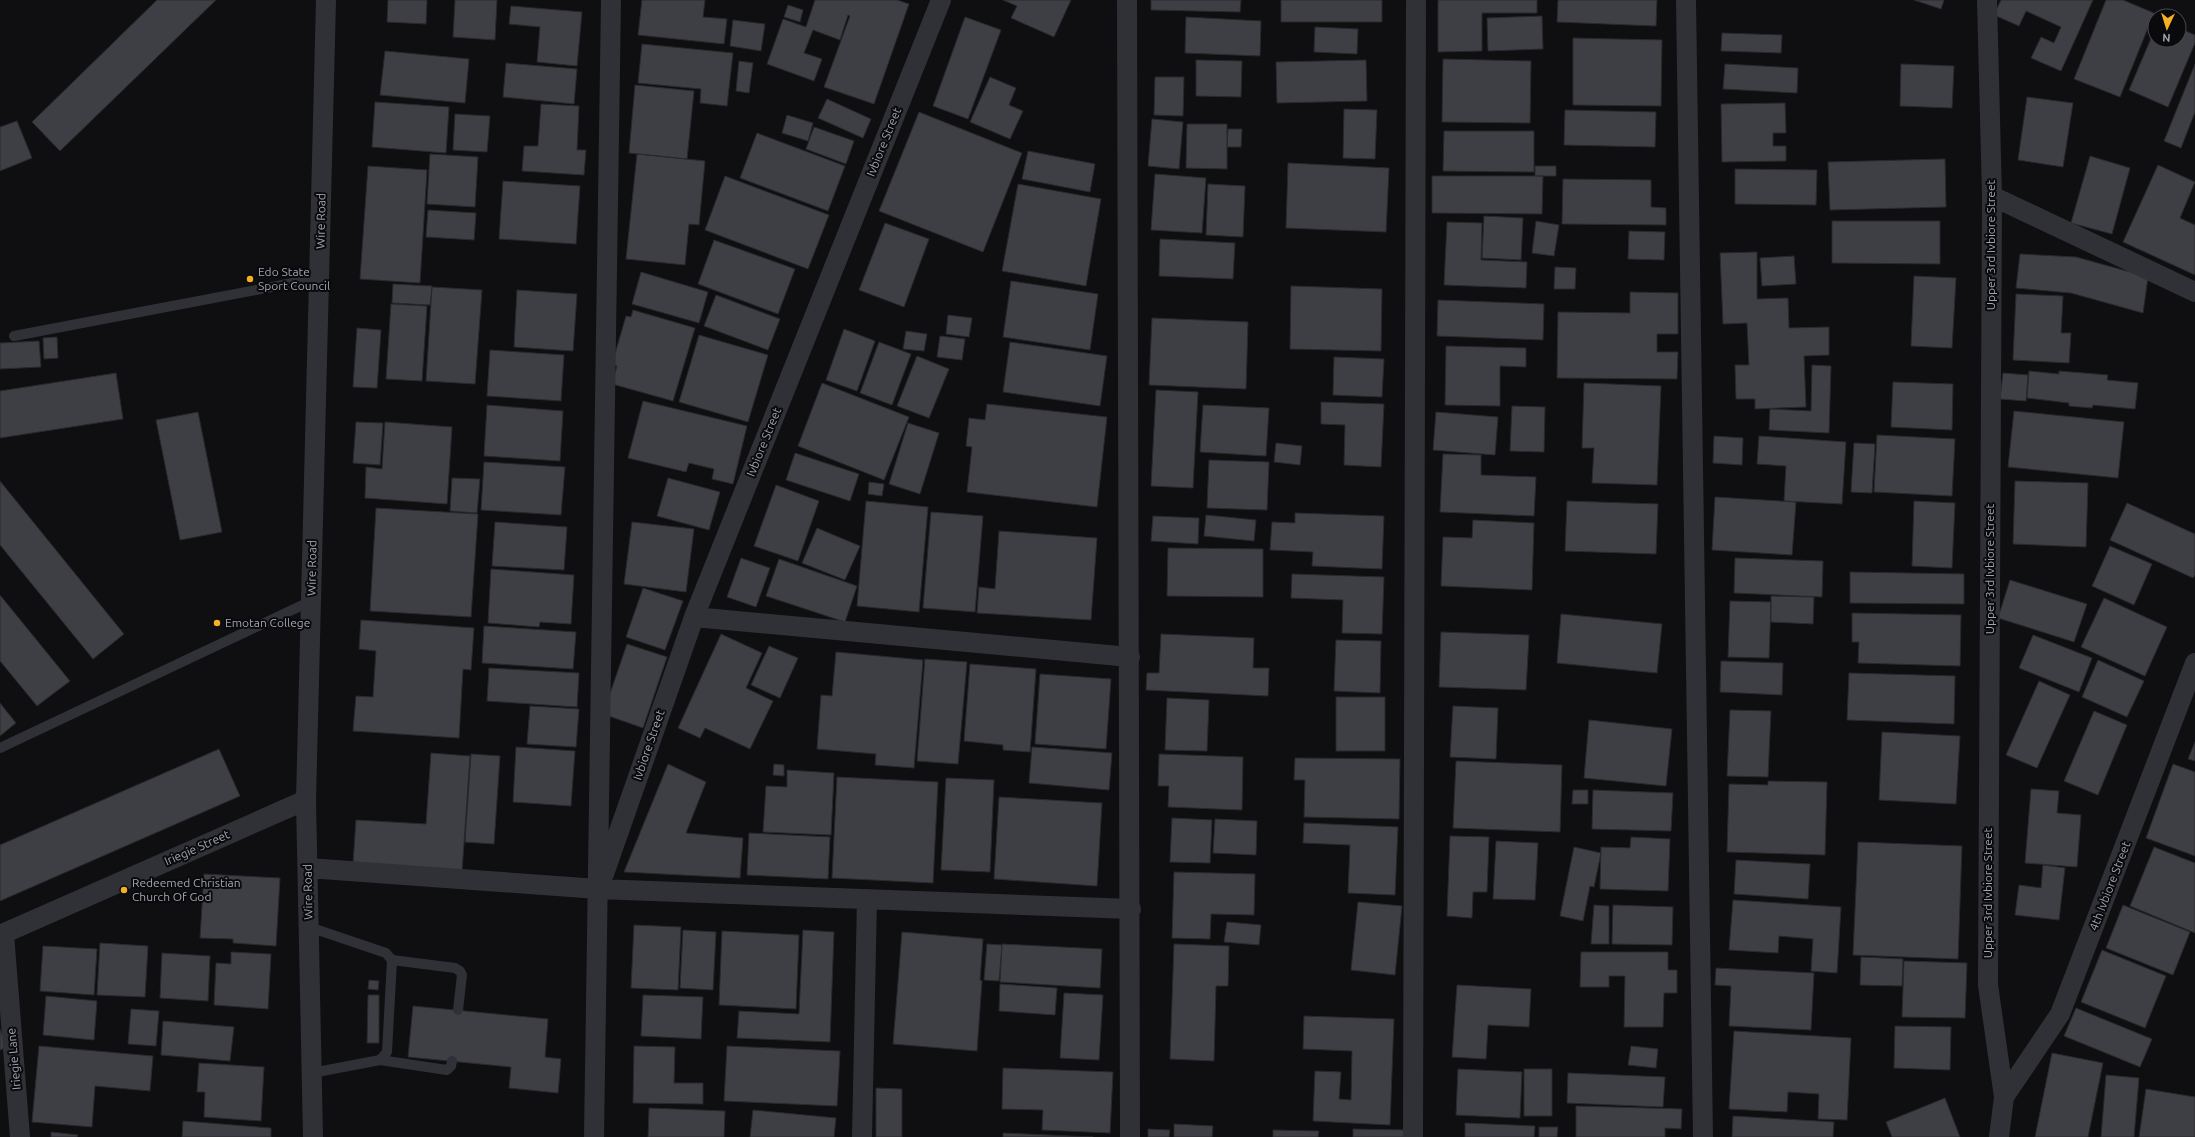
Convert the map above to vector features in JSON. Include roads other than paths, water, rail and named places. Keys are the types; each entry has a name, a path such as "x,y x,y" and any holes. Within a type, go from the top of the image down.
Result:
{"street":[{"name":"Wire Road","path":"313,1137 306,800 326,0"},
{"path":"594,1137 611,0"},
{"name":"Ivbiore Street","path":"598,889 694,617 941,0"},
{"path":"1127,0 1131,909 1130,1137"},
{"path":"1413,1137 1416,0"},
{"path":"1686,0 1703,1137"},
{"name":"Upper 3rd Ivbiore Street","path":"1987,0 1992,196 1988,985 2004,1097 1999,1137"},
{"path":"1992,196 2195,292"},
{"path":"694,617 1130,657"},
{"name":"4th Ivbiore Street","path":"2004,1097 2060,1014 2195,663"},
{"name":"Iriegie Street","path":"2,934 306,800"},
{"path":"308,868 598,889 1131,909"},
{"path":"862,1137 867,899"},
{"name":"Iriegie Lane","path":"2,934 20,1137"}],"lane":[{"path":"14,336 319,278"},
{"path":"0,748 311,601"},
{"path":"309,927 386,953 392,960 454,968 460,971 462,975 458,1010"},
{"path":"380,1060 387,1052 392,960"},
{"path":"312,1073 380,1060 447,1070 452,1066 452,1061"}],"place":[{"name":"Edo State Sport Council","path":"250,279"},
{"name":"Emotan College","path":"217,623"},
{"name":"Redeemed Christian Church Of God","path":"124,890"}]}
